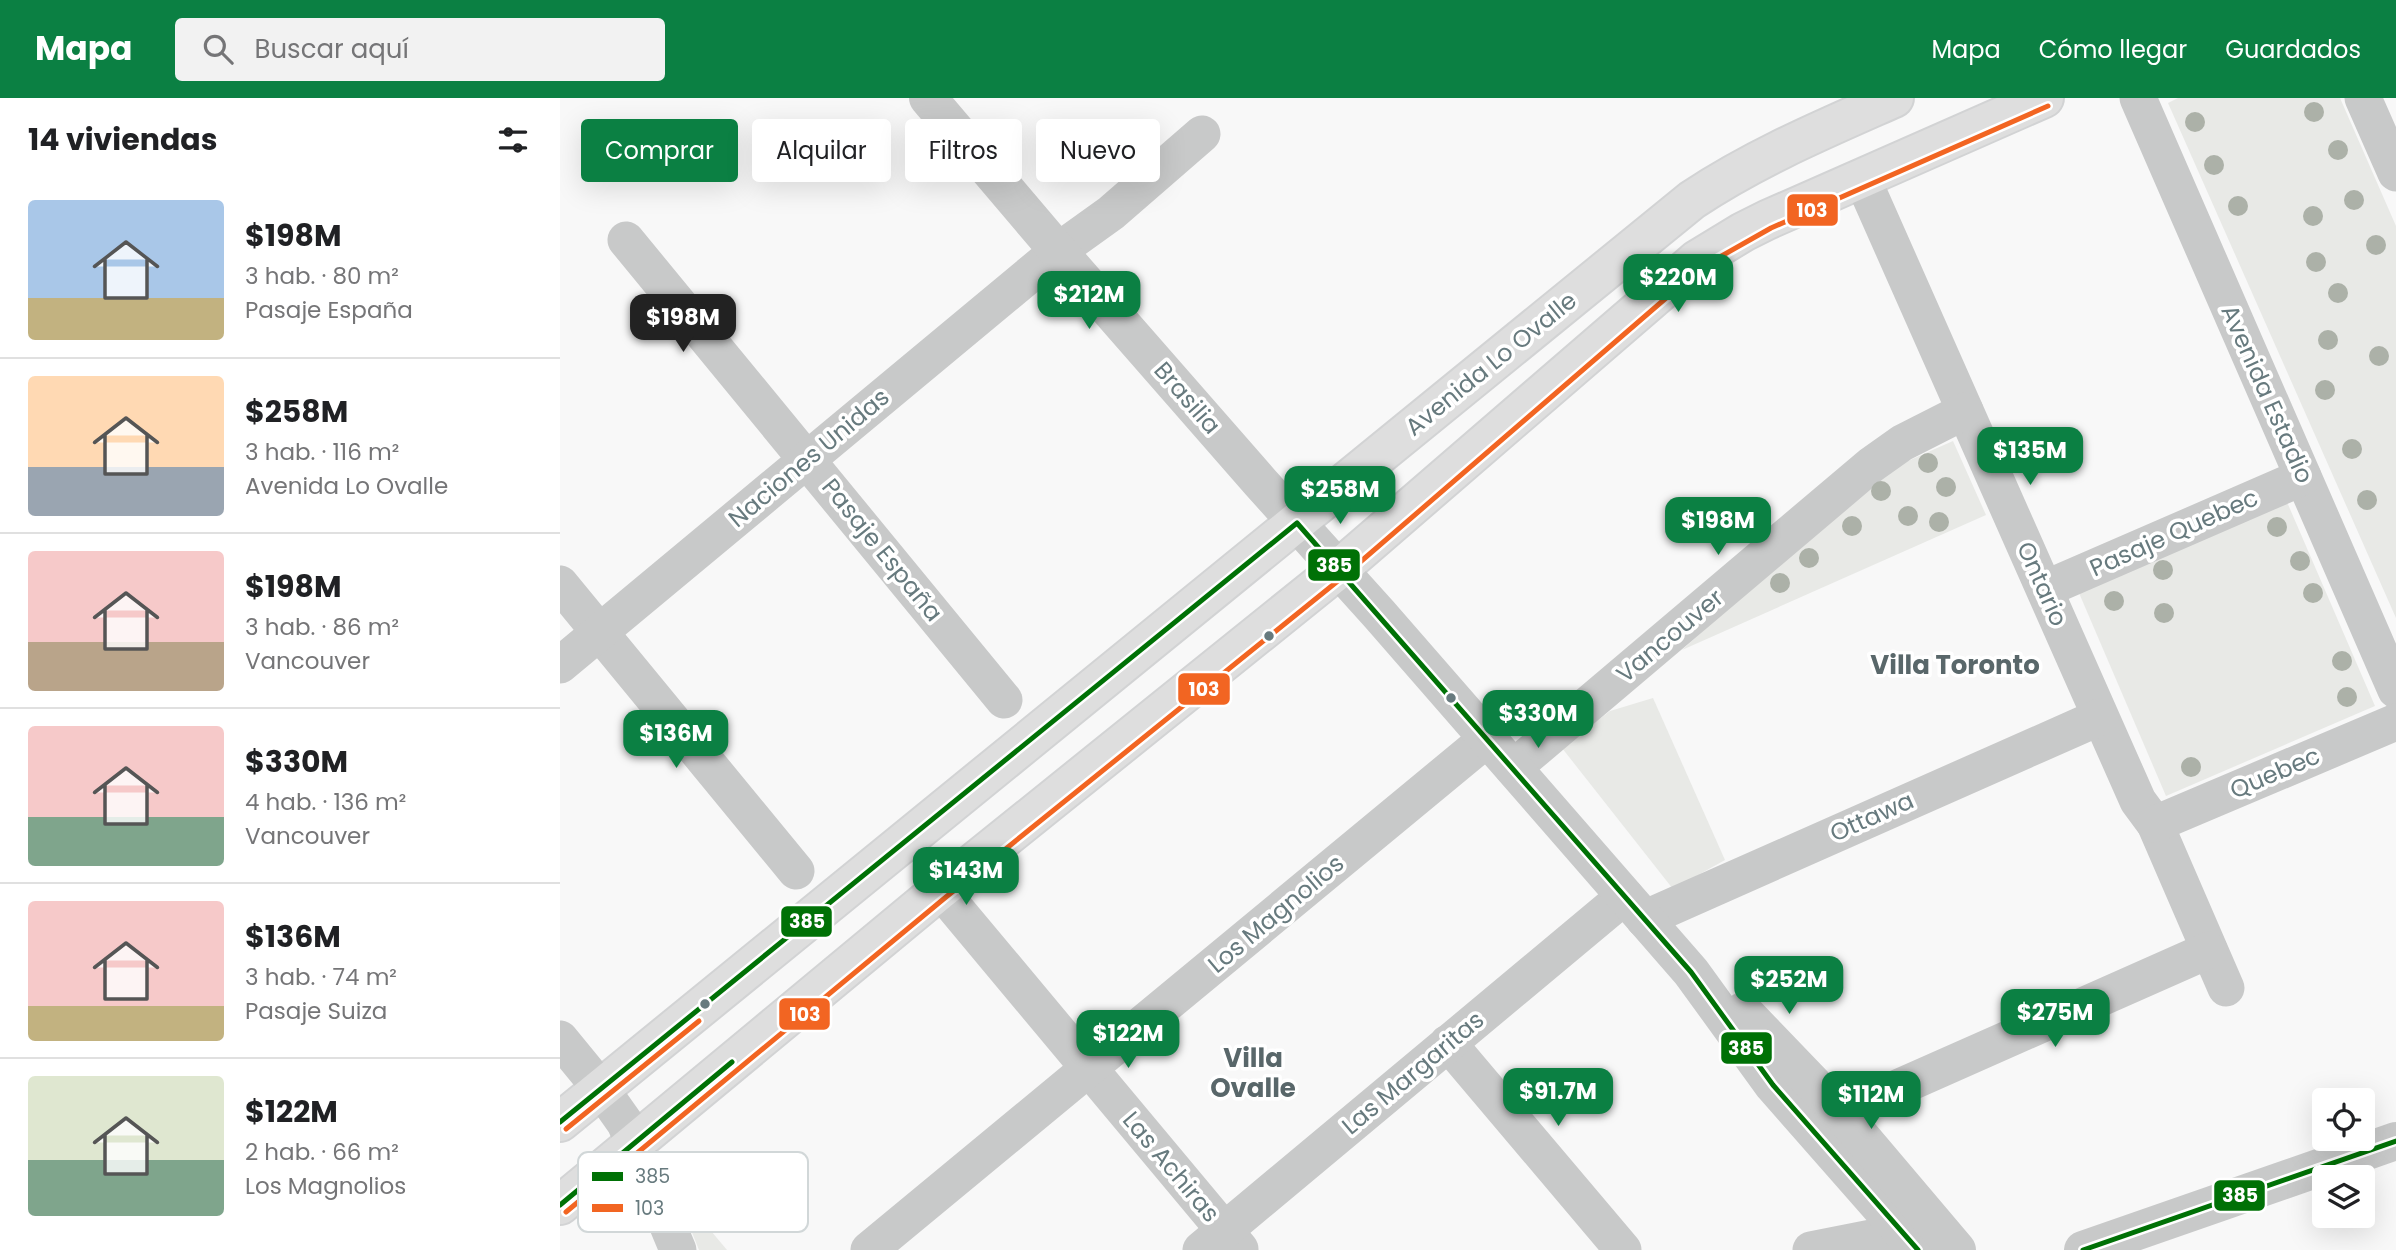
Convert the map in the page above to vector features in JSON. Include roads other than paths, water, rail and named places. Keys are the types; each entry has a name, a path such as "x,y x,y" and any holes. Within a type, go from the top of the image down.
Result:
{"main road":[{"name":"Avenida Lo Ovalle","path":"560,1122 1692,200 1766,155 1894,98"},
{"path":"623,1152 940,890 1339,569 1697,260 1767,219 2044,98"},
{"path":"560,1205 578,1190"}],"street":[{"name":"Brasilia","path":"928,98 1058,251 1691,972"},
{"name":"Avenida Estadio","path":"2138,98 2396,690"},
{"path":"2363,98 2396,173"},
{"name":"Naciones Unidas","path":"560,665 1058,251 1111,213 1202,134"},
{"name":"Ontario","path":"1862,178 2100,717 2138,801 2155,824 2226,988"},
{"name":"Pasaje España","path":"626,240 1004,699"},
{"name":"Vancouver","path":"1513,768 1871,464 1902,443 1965,411"},
{"name":"Pasaje Quebec","path":"2045,589 2303,477"},
{"path":"560,584 796,871"},
{"name":"Ottawa","path":"1635,907 2100,717"},
{"name":"Quebec","path":"2155,824 2396,722"},
{"name":"Los Magnolios","path":"870,1250 1488,738"},
{"name":"Las Achiras","path":"940,890 1089,1068 1222,1243"},
{"name":"Las Margaritas","path":"1222,1243 1448,1043 1635,907"},
{"path":"1841,1113 2209,950"},
{"path":"1691,972 1739,1008 1841,1113 1957,1250"},
{"path":"1691,972 1773,1085 1910,1241"},
{"path":"560,1039 625,1123 639,1152"},
{"path":"1448,1043 1623,1250"},
{"path":"2084,1250 2396,1141"},
{"path":"671,1232 678,1250"},
{"path":"1811,1250 1910,1241"}],"district":[{"name":"Villa Toronto","path":"1955,665"},
{"name":"Villa Ovalle","path":"1253,1073"}]}
